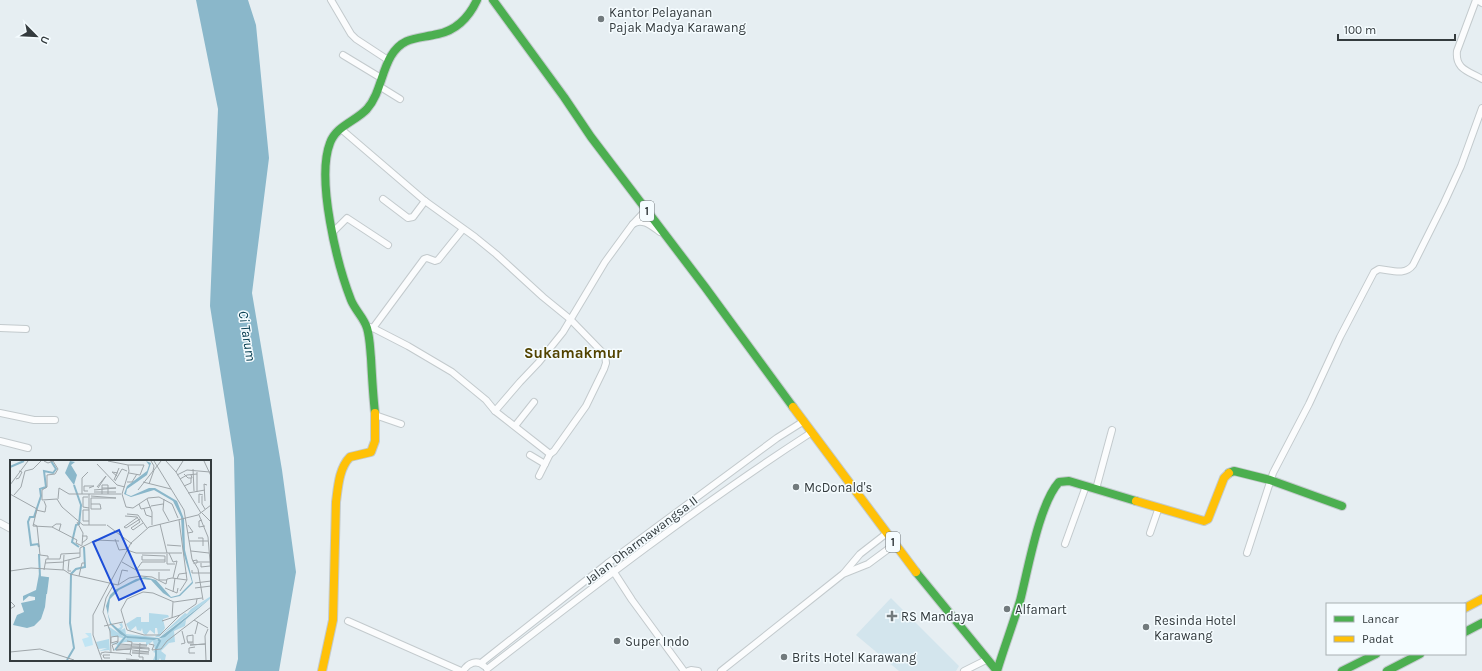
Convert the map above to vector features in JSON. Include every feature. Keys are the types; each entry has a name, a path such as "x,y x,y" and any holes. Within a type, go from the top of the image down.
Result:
{"street":[{"path":"331,0 351,34 356,39 388,60"},
{"path":"476,0 466,18 453,29 438,35 420,37 406,41 399,45 388,60 371,104 364,112 332,138 326,158 326,199 332,233 350,297 370,327 438,363 468,385 495,410 550,454"},
{"name":"1","path":"493,0 646,210 887,534 997,671"},
{"path":"1482,3 1476,0 1457,50 1456,57 1457,62 1463,69 1482,79"},
{"path":"343,55 380,82 400,99"},
{"path":"1247,553 1270,480 1325,371 1340,337 1374,272 1379,269 1405,272 1413,265 1461,166 1482,108"},
{"path":"341,130 426,201 496,254 543,297 570,319 605,355 606,363 586,406 559,445 550,454 539,476"},
{"path":"383,199 408,218 413,217 426,201"},
{"path":"495,410 539,362 563,332 606,262 632,224 646,210"},
{"path":"332,233 347,218 388,245"},
{"path":"632,224 635,222 648,224 665,235"},
{"path":"322,671 333,620 336,502 339,484 346,461 359,454 368,453 374,448 375,441 370,327 424,259 427,258 435,261 438,260 463,229"},
{"path":"0,328 26,328"},
{"path":"515,426 534,402"},
{"path":"0,413 34,420 55,420"},
{"path":"375,415 401,424"},
{"name":"Jalan Dharmawangsa II","path":"462,671 466,666 473,662 481,663 608,563 777,438 804,421"},
{"path":"1096,489 1112,430"},
{"name":"Jalan Dharmawangsa II","path":"488,670 614,572 753,470 812,432"},
{"path":"0,441 28,448"},
{"path":"530,455 545,464"},
{"path":"997,671 1018,604 1043,513 1054,486 1059,482 1068,481 1204,521 1208,519 1210,515 1226,474 1234,471 1270,480 1342,506"},
{"path":"1065,544 1086,486"},
{"path":"1150,532 1159,507"},
{"path":"0,523 10,528"},
{"path":"721,671 843,574 860,554 887,534"},
{"path":"843,574 868,564 895,544"},
{"path":"608,563 636,605 684,671"},
{"path":"1466,607 1482,599"},
{"path":"348,621 462,671"},
{"path":"1466,631 1482,623"},
{"path":"1342,671 1374,655"},
{"path":"1387,671 1418,655"},
{"path":"964,671 988,660"},
{"path":"481,663 488,670"},
{"path":"688,671 698,671"}],"shaded area":[{"name":"RS Mandaya","path":"891,598 959,666 956,671 899,671 856,635"}],"water":[{"name":"Ci Tarum","path":"196,0 248,0 256,25 269,158 252,293 282,470 296,572 279,671 235,671 238,659 234,458 210,306 218,109"}],"traffic: fast":[{"path":"375,413 368,332 366,324 351,300 340,265 330,222 325,178 326,159 333,137 341,128 367,109 375,97 391,56 396,50 401,45 412,39 445,32 457,26 470,12 477,0"},
{"path":"493,0 564,97 591,137 705,287 793,407"},
{"path":"1229,473 1234,471 1270,480 1342,506"},
{"path":"997,671 1020,601 1040,521 1052,492 1059,482 1069,481 1136,501"},
{"path":"916,572 997,671"},
{"path":"1466,631 1482,623"},
{"path":"1342,671 1374,655"},
{"path":"1387,671 1418,655"}],"traffic: slow":[{"path":"793,407 916,572"},
{"path":"322,671 333,620 336,502 341,472 346,461 350,457 371,452 375,441 375,413"},
{"path":"1136,501 1204,521 1208,519 1224,478 1229,473"},
{"path":"1466,607 1482,599"}],"place":[{"name":"Kantor Pelayanan Pajak Madya Karawang","path":"601,19"},
{"name":"McDonald's","path":"796,487"},
{"name":"Alfamart","path":"1007,609"},
{"name":"RS Mandaya","path":"892,616"},
{"name":"Resinda Hotel Karawang","path":"1146,627"},
{"name":"Super Indo","path":"617,641"},
{"name":"Brits Hotel Karawang","path":"784,657"}],"district":[{"name":"Sukamakmur","path":"573,353"}]}
